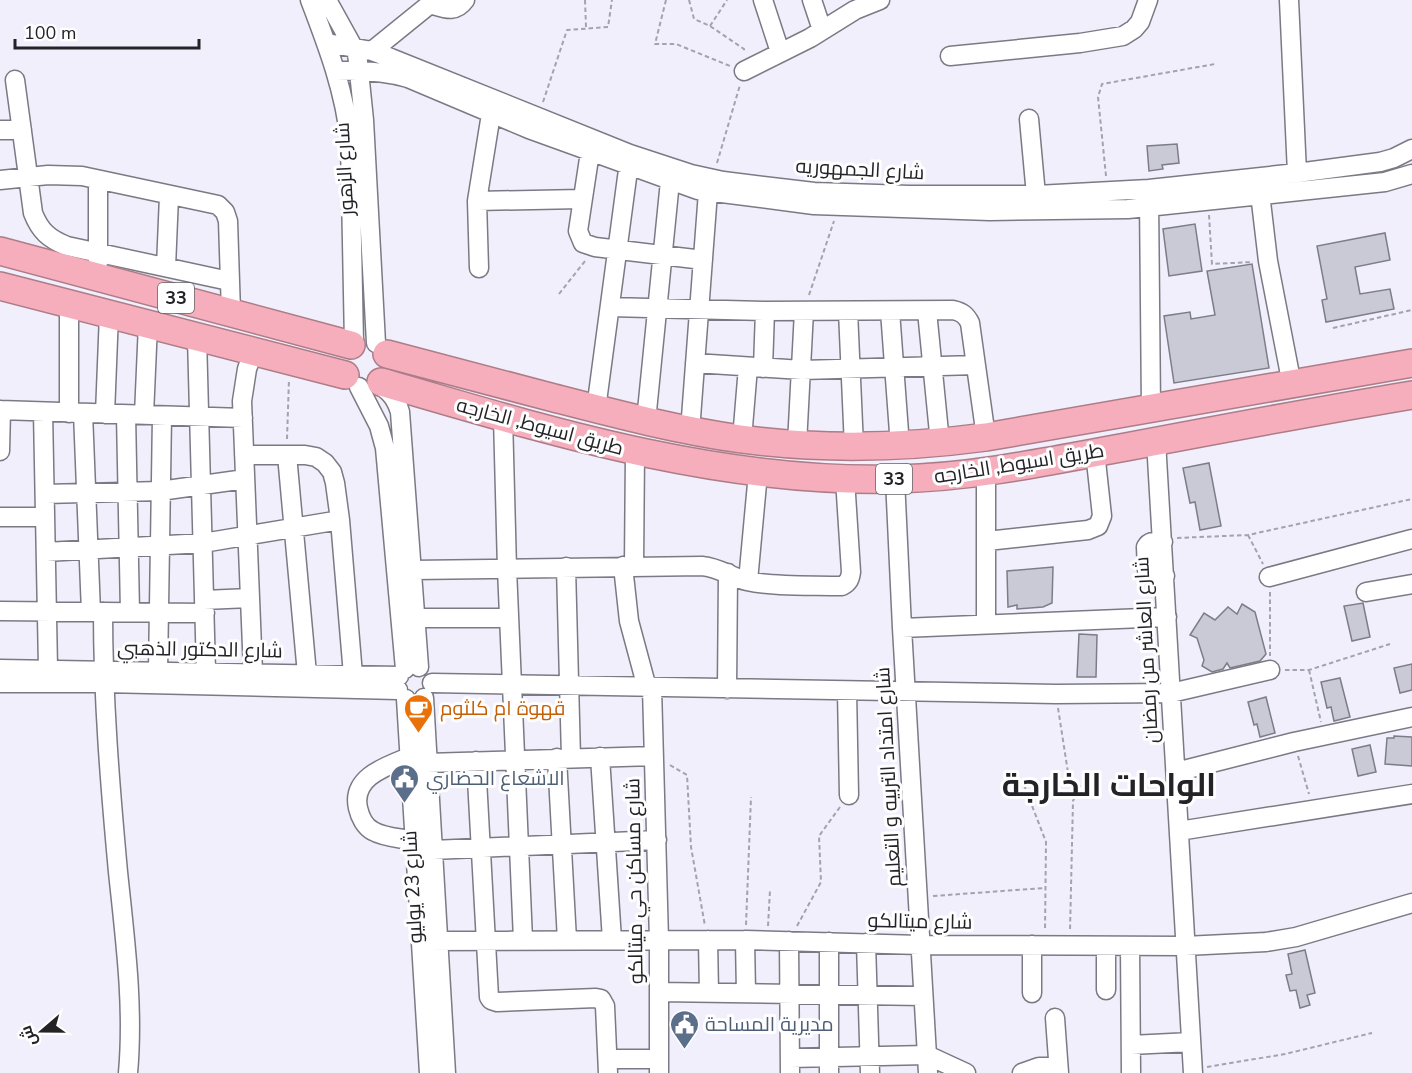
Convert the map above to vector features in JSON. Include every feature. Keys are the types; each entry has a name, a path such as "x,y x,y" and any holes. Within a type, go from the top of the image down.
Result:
{"highway":[{"name":"طريق اسيوط, الخارجه","path":"0,251 98,264 231,312 367,346 596,409 690,430 742,439 797,444 854,447 900,446 986,437 1152,410 1412,363"},
{"name":"طريق اسيوط, الخارجه","path":"0,286 635,451 758,474 845,479 895,479 986,472 1412,395"},
{"path":"367,346 389,369 365,382 342,369 343,356 367,346"}],"street":[{"name":"شارع الزهور","path":"310,0 344,96 367,346"},
{"name":"شارع الزهور","path":"327,0 357,54 359,70 365,129 367,346"},
{"path":"372,51 429,2 453,9 465,0"},
{"path":"763,0 780,52"},
{"path":"812,0 822,30"},
{"path":"744,71 822,30 854,5 880,0"},
{"path":"950,56 1080,43 1123,36 1140,22 1148,0"},
{"path":"1290,0 1297,173"},
{"name":"شارع الجمهوريه","path":"327,43 372,51 538,116 670,181 775,194 838,207 908,202 1037,203 1149,208 1385,182 1412,174"},
{"name":"شارع الجمهوريه","path":"336,71 359,70 390,73 408,78 491,114 590,152 629,160 708,186"},
{"path":"15,80 33,213 43,233 98,264 166,267 229,281"},
{"path":"479,268 477,201 491,114"},
{"path":"1029,119 1037,203"},
{"path":"0,130 22,130"},
{"name":"شارع الجمهوريه","path":"1037,203 1107,191 1149,189 1380,162 1412,149"},
{"path":"590,152 578,231 583,243 595,248 703,260"},
{"path":"596,409 629,160"},
{"path":"0,180 65,174 218,205 225,212 228,221 231,312"},
{"path":"1258,177 1268,261 1292,385"},
{"path":"98,180 98,264"},
{"path":"646,421 670,181"},
{"path":"690,430 708,186"},
{"path":"1149,189 1152,410"},
{"name":"شارع الجمهوريه","path":"775,194 837,193 908,202"},
{"path":"166,267 169,196"},
{"path":"477,201 582,199"},
{"path":"69,304 76,413 104,677 129,995 128,1073"},
{"path":"610,307 804,311 953,310 961,312 967,316 970,323 986,437"},
{"path":"742,439 765,310"},
{"path":"927,310 940,443"},
{"path":"797,444 804,311"},
{"path":"848,311 854,447"},
{"path":"890,311 900,446"},
{"path":"105,414 109,314"},
{"path":"130,612 128,492 144,415 148,324"},
{"path":"197,337 206,672"},
{"path":"253,352 243,385 253,672"},
{"path":"695,363 802,370 976,365"},
{"name":"شارع 23 يوليو","path":"365,382 389,390 397,400 400,412 416,618 409,757 415,841 446,1073"},
{"name":"شارع 23 يوليو","path":"365,382 385,447 412,683 428,763 433,850 429,1073"},
{"path":"0,451 1,410 243,418"},
{"path":"43,412 48,669"},
{"path":"144,415 160,491 158,671"},
{"path":"503,417 507,569 523,940"},
{"name":"شارع العاشر من رمضان","path":"1156,441 1192,1071"},
{"name":"شارع مساكن حي ميتالكو","path":"635,451 629,566 629,621 649,688 654,756 659,940 659,1066"},
{"path":"987,541 1088,530 1098,526 1102,516 1095,452"},
{"path":"244,455 305,454 316,457 332,472 340,520 353,675"},
{"path":"287,455 307,674"},
{"path":"986,472 986,624"},
{"path":"748,581 758,474"},
{"path":"45,494 160,491 245,479"},
{"path":"412,570 702,566 748,581 842,586 847,583 851,572 845,479"},
{"name":"شارع امتداد التربيه و التعليم","path":"895,479 927,1064"},
{"path":"0,517 45,517"},
{"path":"46,552 203,543 340,520"},
{"path":"1269,577 1412,539"},
{"path":"566,567 569,687 564,758 562,845 567,940"},
{"path":"727,689 728,573"},
{"path":"1366,592 1412,584"},
{"path":"0,611 159,612 250,598"},
{"path":"902,628 1167,617"},
{"path":"416,618 509,618"},
{"name":"شارع الدكتور الذهبي","path":"0,669 48,669 104,677 412,683"},
{"path":"412,683 1056,694 1171,693 1270,670"},
{"name":"شارع الدكتور الذهبي","path":"0,683 104,677 158,671 353,675 412,683"},
{"path":"847,691 849,795"},
{"path":"1176,772 1324,735 1412,717"},
{"path":"428,763 654,756"},
{"path":"409,757 371,775 363,783 358,793 357,804 359,815 373,831 415,841"},
{"path":"600,757 612,940"},
{"path":"476,761 489,997 497,1002 599,998 605,1006 608,1066 659,1066"},
{"path":"1179,831 1412,794"},
{"path":"433,850 657,840"},
{"name":"شارع ميتالكو","path":"430,940 745,940 920,945 1185,946 1266,942 1296,937 1412,903"},
{"path":"708,940 709,993"},
{"path":"745,940 746,993"},
{"path":"789,941 790,1066 927,1064 966,1073"},
{"path":"829,942 829,1065"},
{"path":"866,943 870,1065"},
{"path":"1032,993 1038,945"},
{"path":"1106,945 1106,990"},
{"path":"1130,946 1131,1073"},
{"path":"659,992 923,996"},
{"path":"1022,1073 1039,1067 1059,1070 1055,1018"},
{"path":"1131,1045 1191,1042"}],"path":[{"path":"585,0 586,28"},
{"path":"538,116 567,30 609,27 612,0"},
{"path":"666,0 656,44 676,44 744,71"},
{"path":"689,0 694,19 710,26 744,49 744,71 718,162 708,186"},
{"path":"710,26 727,0"},
{"path":"1107,191 1098,97 1102,84 1215,64"},
{"path":"1208,201 1212,264 1268,261"},
{"path":"804,311 838,207"},
{"path":"559,294 595,248"},
{"path":"1333,328 1412,310"},
{"path":"287,455 289,361"},
{"path":"1162,540 1248,535 1412,499"},
{"path":"1248,535 1269,577 1270,670 1309,670 1390,644"},
{"path":"1309,670 1324,735"},
{"path":"1056,694 1069,779 1080,786 1073,801 1070,945"},
{"path":"1294,742 1313,811"},
{"path":"687,775 691,847 708,940"},
{"path":"1024,785 1046,842 1045,888 1038,945"},
{"path":"789,941 821,882 819,836 849,795"},
{"path":"745,940 751,797"},
{"path":"918,897 1045,888"},
{"path":"767,941 770,890"},
{"path":"1192,1071 1285,1054 1372,1033"}],"building":[{"path":"1177,144 1179,163 1162,165 1163,169 1149,171 1147,146"},
{"path":"1195,224 1202,271 1169,276 1163,229"},
{"path":"1385,233 1390,260 1355,267 1360,294 1390,289 1394,309 1326,322 1322,300 1327,299 1317,246"},
{"path":"1252,264 1269,368 1174,383 1164,316 1190,312 1191,319 1215,315 1207,271"},
{"path":"1209,463 1221,526 1200,530 1195,502 1190,503 1183,468"},
{"path":"1053,567 1052,603 1043,607 1017,609 1017,605 1008,607 1007,571"},
{"path":"1363,603 1370,637 1352,641 1344,606"},
{"path":"1242,604 1255,612 1266,654 1260,661 1230,668 1227,663 1223,669 1212,672 1202,666 1204,660 1197,638 1190,635 1204,613 1215,620 1228,607 1237,614"},
{"path":"1079,634 1097,635 1096,677 1077,677"},
{"path":"1412,664 1412,690 1400,693 1394,668"},
{"path":"1340,678 1350,717 1334,721 1331,707 1327,708 1321,682"},
{"path":"1266,697 1275,733 1260,737 1248,702"},
{"path":"1394,736 1412,737 1412,766 1385,764 1387,738 1394,738"},
{"path":"1370,745 1376,772 1358,776 1352,749"},
{"path":"1305,950 1315,993 1307,995 1310,1005 1300,1008 1296,990 1290,991 1286,975 1292,974 1288,954"}],"place":[{"name":"قهوة ام كلثوم","path":"419,734"},
{"name":"الاشعاع الحضاري","path":"405,804"},
{"name":"مديرية المساحة","path":"684,1050"}],"district":[{"name":"الواحات الخارجة","path":"1109,785"}]}
